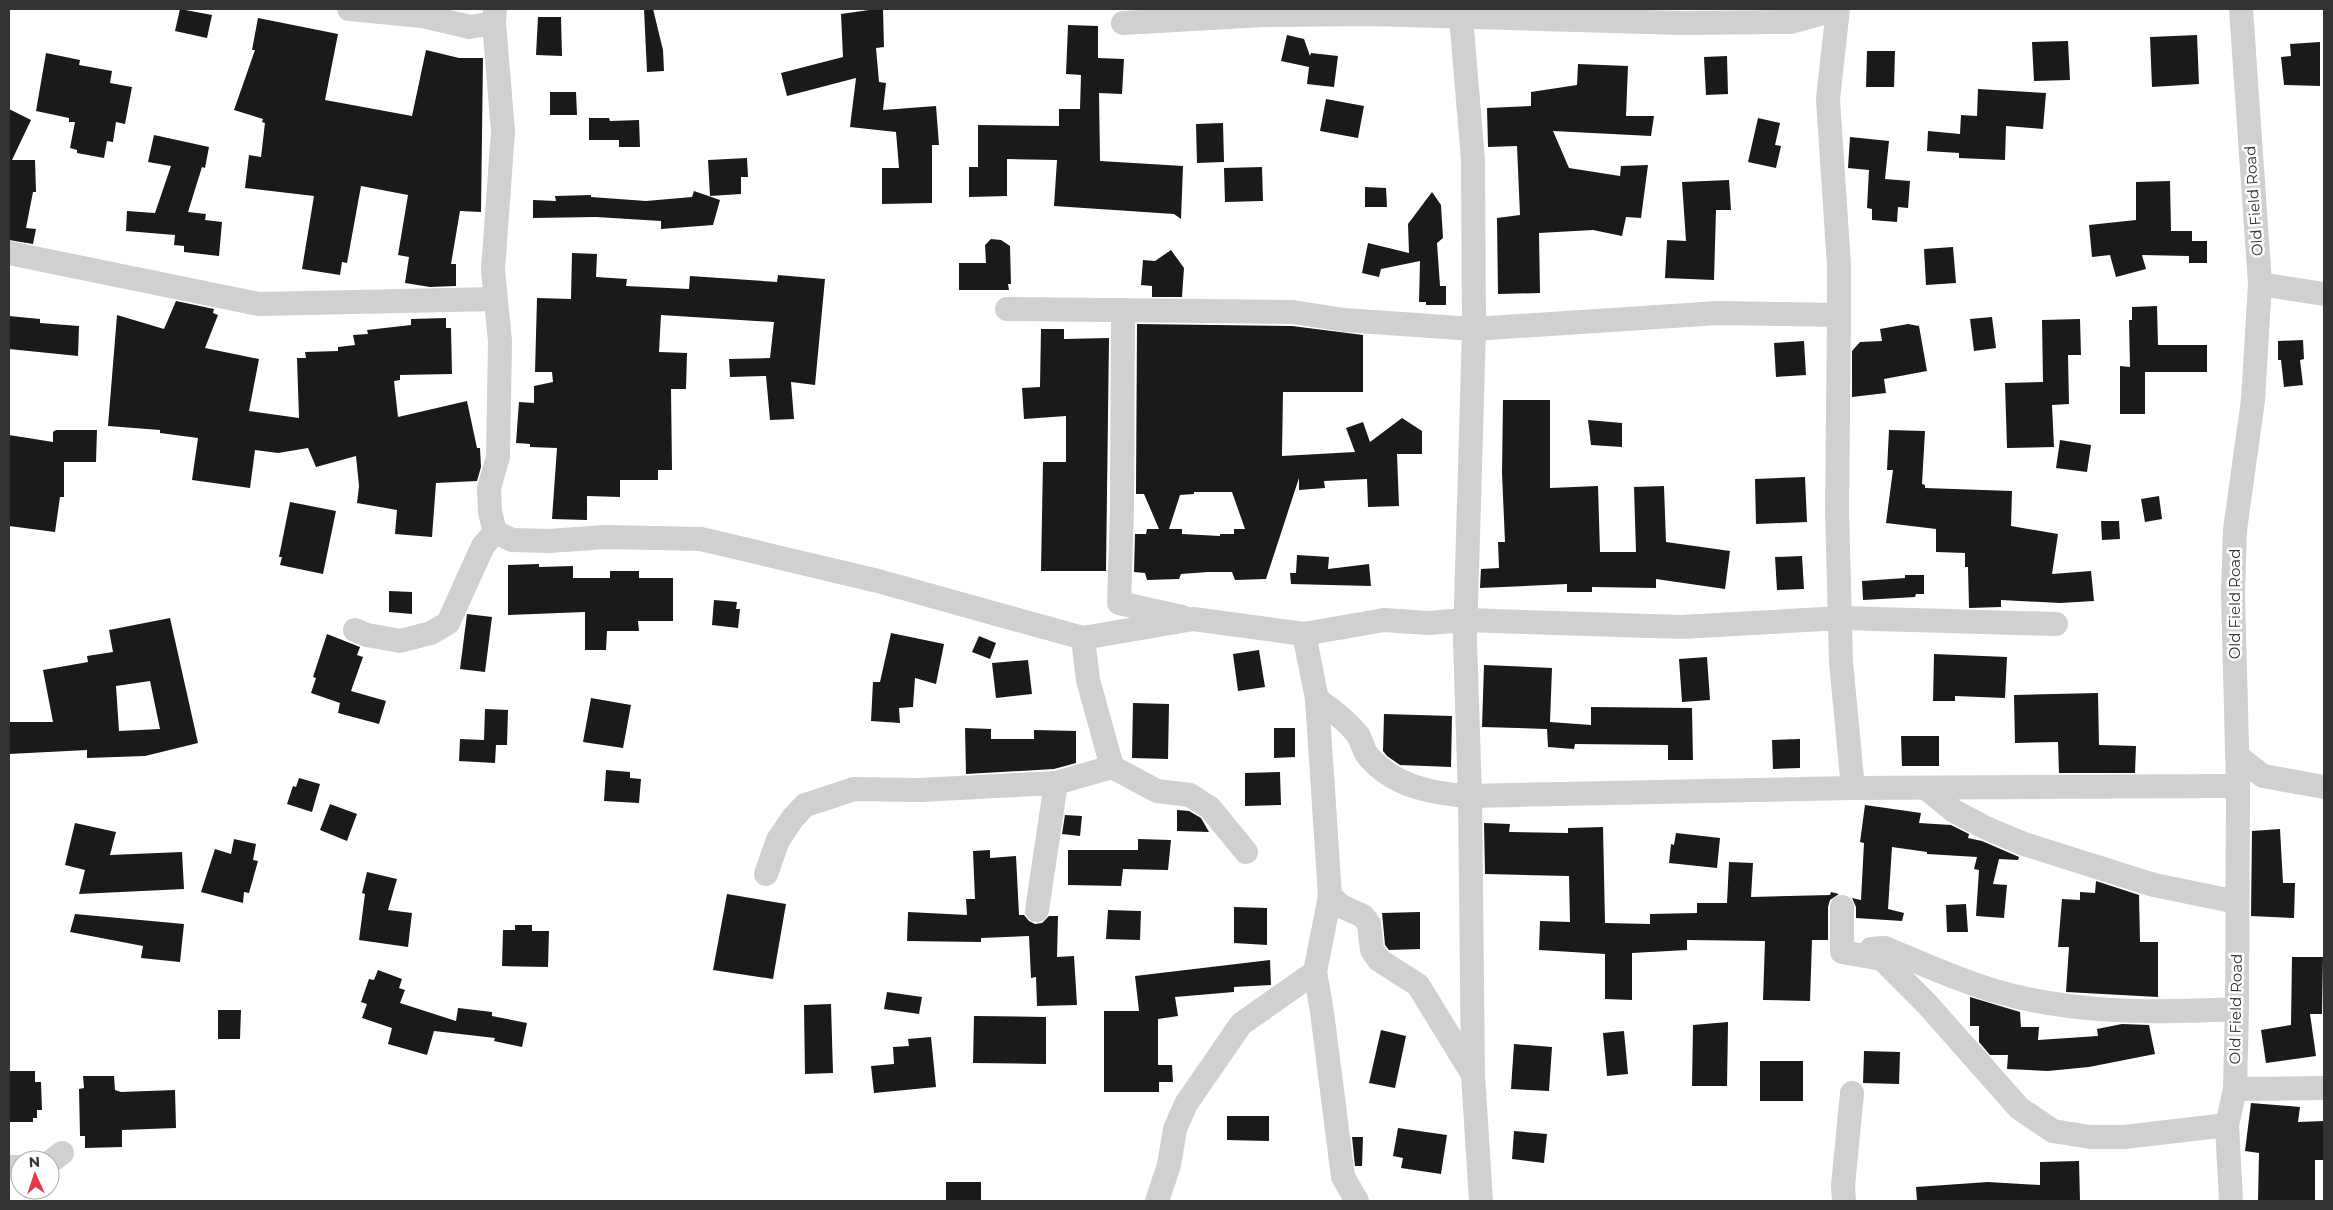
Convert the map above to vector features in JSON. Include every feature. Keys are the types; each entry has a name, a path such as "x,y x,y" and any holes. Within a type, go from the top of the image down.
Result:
{"street":[{"path":"349,9 423,16 470,27 494,16 502,131 493,270 500,341 498,457 489,488 490,512 495,532"},
{"path":"1123,24 1272,15 1370,14 1682,24 1791,22 1838,9 1828,99 1839,266 1837,510 1842,618 1841,662 1854,788"},
{"name":"Old Field Road","path":"2231,1201 2227,1125 2235,1089 2237,1009 2238,786 2233,594 2235,530 2253,400 2260,284 2241,9"},
{"path":"1461,17 1473,160 1474,329 1466,620 1473,1074 1481,1201"},
{"path":"9,253 259,304 495,299"},
{"path":"2260,284 2324,294"},
{"path":"1007,309 1293,312 1344,320 1474,329 1718,313 1839,315"},
{"path":"1124,310 1122,510 1118,603 1193,619 1304,634 1384,620 1428,623 1466,620 1681,627 1842,618 2056,624"},
{"path":"355,630 367,635 400,641 431,634 448,623 483,546 495,532"},
{"path":"495,532 512,540 549,541 606,537 701,539 878,581 1083,638 1193,619"},
{"path":"1304,634 1317,700 1330,896 1315,972 1343,1176 1357,1201"},
{"path":"1083,638 1088,680 1112,767"},
{"path":"1317,700 1342,717 1359,737 1367,756 1399,782 1445,794 1470,796 1854,788 2238,786"},
{"path":"2237,756 2263,776 2324,787"},
{"path":"766,874 778,840 792,818 805,805 854,789 920,790 1056,783 1112,767 1157,791 1190,795 1210,808 1246,852"},
{"path":"1037,910 1056,783"},
{"path":"1927,789 1954,811 2024,844 2154,885 2237,902"},
{"path":"1330,896 1341,906 1363,916 1369,924 1372,950 1378,960 1418,985 1473,1074"},
{"path":"1842,907 1842,952"},
{"path":"1842,952 1885,948 1994,991 2074,1007 2152,1012 2237,1009"},
{"path":"1842,952 1882,959 1927,1004 2019,1108 2053,1132 2090,1138 2124,1137 2227,1125"},
{"path":"1157,1201 1169,1165 1175,1129 1186,1104 1241,1024 1315,972"},
{"path":"2235,1089 2324,1088"},
{"path":"1844,1201 1843,1186 1852,1093"}],"building":[{"path":"180,9 212,15 207,38 175,31"},
{"path":"644,9 653,9 663,50 664,71 647,72"},
{"path":"883,9 884,47 876,48 879,82 886,83 883,110 936,106 939,145 932,145 932,203 882,204 882,168 899,168 896,132 850,127 856,78 787,96 781,73 843,57 841,14"},
{"path":"538,17 561,17 562,56 536,55"},
{"path":"258,18 338,34 325,100 412,116 426,50 459,58 483,58 481,212 460,211 451,264 456,264 456,286 430,287 405,283 409,257 398,255 408,195 361,186 347,263 342,262 340,275 302,269 314,196 245,188 249,155 261,157 265,123 262,122 263,119 234,110 255,50 252,50"},
{"path":"1068,25 1098,26 1098,58 1124,59 1122,94 1099,93 1100,161 1183,166 1181,219 1174,214 1054,206 1057,160 1007,159 1007,196 969,197 969,167 978,167 978,125 1059,126 1059,109 1080,109 1081,75 1066,74"},
{"path":"1287,35 1304,39 1310,56 1311,53 1338,56 1334,87 1307,84 1309,67 1281,61"},
{"path":"2197,35 2199,84 2152,87 2150,37"},
{"path":"2068,41 2070,80 2034,81 2032,42"},
{"path":"2320,42 2320,86 2284,85 2281,57 2291,56 2290,44"},
{"path":"1867,51 1895,51 1894,87 1866,87"},
{"path":"46,53 80,60 79,65 112,71 110,83 132,87 125,124 116,122 113,142 107,141 104,158 77,153 77,150 70,148 75,122 69,122 69,118 36,111"},
{"path":"1727,56 1728,94 1706,95 1704,57"},
{"path":"1578,64 1628,66 1626,116 1654,116 1651,136 1553,131 1569,168 1620,176 1621,166 1648,165 1641,218 1626,217 1622,236 1593,230 1539,233 1540,293 1498,294 1497,218 1520,215 1517,146 1488,147 1487,108 1531,106 1531,92 1577,85"},
{"path":"1978,89 2046,93 2043,129 2006,126 2005,160 1959,158 1959,153 1927,151 1928,131 1960,134 1961,115 1977,116"},
{"path":"550,92 576,92 577,115 550,115"},
{"path":"1326,99 1364,106 1358,138 1320,131"},
{"path":"9,109 31,120 12,160 35,160 36,192 33,192 26,228 36,229 33,244 9,240"},
{"path":"589,118 609,118 610,121 639,120 640,147 619,147 619,140 589,140"},
{"path":"1758,118 1780,123 1775,145 1781,146 1776,168 1748,162"},
{"path":"1223,123 1224,162 1197,163 1196,124"},
{"path":"154,135 209,147 205,168 202,167 188,212 206,214 205,220 222,222 219,256 184,252 184,246 174,245 175,235 126,231 127,211 155,213 171,166 148,162"},
{"path":"1850,137 1889,141 1885,179 1910,181 1908,208 1898,207 1897,222 1872,220 1872,209 1867,208 1869,170 1848,168"},
{"path":"747,158 748,177 741,177 741,194 710,196 708,160"},
{"path":"1262,167 1263,201 1225,202 1224,168"},
{"path":"1729,180 1731,210 1716,210 1714,280 1665,278 1667,240 1686,241 1682,182"},
{"path":"2170,181 2171,231 2192,231 2192,241 2207,241 2207,263 2189,263 2189,256 2142,255 2146,269 2116,277 2110,255 2092,257 2089,225 2136,220 2136,182"},
{"path":"1365,187 1386,188 1387,207 1365,207"},
{"path":"694,191 720,200 713,225 661,229 661,221 596,217 533,218 533,200 556,201 555,196 591,195 591,197 646,201 692,197"},
{"path":"1432,192 1441,205 1443,238 1437,243 1440,286 1446,286 1446,305 1426,305 1426,302 1419,302 1420,261 1381,269 1379,277 1362,273 1368,243 1409,253 1408,224"},
{"path":"991,239 1001,240 1010,246 1011,284 1008,284 1009,290 959,290 959,263 986,263 985,245"},
{"path":"1953,247 1956,283 1926,285 1924,249"},
{"path":"1171,250 1184,268 1182,297 1152,297 1152,286 1141,285 1143,260 1155,261"},
{"path":"572,253 597,254 596,277 627,279 626,286 689,289 690,276 777,282 778,275 825,279 815,385 791,382 794,419 770,420 766,376 730,377 729,359 770,358 774,322 661,315 659,352 687,353 686,389 671,389 672,470 658,470 658,480 620,480 620,497 587,496 587,520 552,519 557,448 530,447 530,444 516,443 519,402 534,403 534,386 553,382 552,372 535,372 537,298 571,299"},
{"path":"176,301 214,309 213,313 218,315 205,348 259,359 249,411 299,418 297,358 306,358 305,352 338,351 338,347 355,345 353,335 368,334 367,330 411,325 411,319 446,318 446,328 451,328 452,374 400,375 400,380 394,381 398,417 467,401 477,448 480,448 481,467 477,481 436,483 432,537 395,534 397,510 357,503 359,486 356,456 316,467 308,448 278,453 255,450 250,488 192,480 198,438 160,433 160,430 108,426 117,315 164,329"},
{"path":"2157,306 2158,345 2207,345 2207,372 2145,372 2145,414 2120,414 2120,366 2130,367 2129,320 2132,320 2132,307"},
{"path":"9,316 40,319 40,323 79,326 78,356 9,349"},
{"path":"1992,317 1996,348 1974,351 1970,319"},
{"path":"2080,319 2081,355 2068,355 2069,404 2052,405 2054,447 2007,448 2005,383 2043,382 2042,320"},
{"path":"1137,324 1292,326 1363,335 1363,392 1283,392 1282,456 1355,452 1346,428 1363,422 1370,442 1402,418 1422,431 1422,454 1397,454 1399,506 1368,507 1367,479 1324,481 1325,488 1299,490 1299,478 1266,579 1235,580 1232,572 1208,572 1181,574 1179,579 1147,580 1145,573 1134,572 1135,534 1146,534 1147,529 1159,529 1144,494 1136,494","holes":["1194,492 1232,492 1245,529 1234,529 1234,534 1220,534 1220,536 1182,534 1182,529 1169,529 1180,495 1194,494"]},
{"path":"1908,324 1919,326 1927,371 1884,379 1886,393 1852,397 1852,351 1860,342 1882,341 1880,329"},
{"path":"1041,329 1064,329 1064,339 1109,338 1106,571 1041,571 1043,462 1066,462 1066,416 1024,419 1022,388 1040,387"},
{"path":"2303,340 2304,359 2300,360 2303,385 2284,387 2281,360 2278,360 2278,341"},
{"path":"1804,341 1806,375 1776,377 1774,343"},
{"path":"1503,400 1550,400 1550,488 1598,486 1600,552 1636,552 1634,487 1664,486 1666,542 1730,551 1725,589 1656,579 1656,588 1592,587 1592,592 1567,592 1567,584 1480,588 1481,569 1499,568 1498,542 1505,542 1502,473"},
{"path":"1588,420 1622,423 1622,447 1591,445"},
{"path":"56,430 97,430 96,462 64,462 64,497 60,497 55,532 9,526 9,435 53,442 53,432"},
{"path":"1889,430 1925,431 1922,484 1925,485 1925,488 2012,491 2011,526 2058,534 2052,574 2091,571 2094,601 2060,603 2001,600 2001,607 1969,608 1968,567 1965,567 1965,553 1936,552 1936,529 1886,523 1893,470 1887,470"},
{"path":"2060,440 2091,445 2087,472 2056,468"},
{"path":"1805,477 1807,522 1756,524 1755,479"},
{"path":"2159,496 2162,519 2145,522 2141,499"},
{"path":"290,502 336,511 323,574 280,565 282,557 279,557"},
{"path":"2101,521 2119,521 2120,539 2102,540"},
{"path":"1297,555 1329,557 1328,569 1369,564 1371,586 1291,584 1290,573 1296,573"},
{"path":"1802,556 1804,589 1777,590 1775,557"},
{"path":"539,564 539,567 573,566 573,578 610,578 610,571 639,571 639,578 673,578 673,621 638,621 639,631 607,631 606,650 585,650 585,612 508,615 508,565"},
{"path":"1905,575 1924,575 1924,594 1916,594 1915,597 1863,600 1862,581 1905,578"},
{"path":"389,591 412,592 412,614 389,612"},
{"path":"714,600 737,602 736,609 740,609 738,628 712,625"},
{"path":"467,614 492,617 485,672 460,669"},
{"path":"170,618 198,743 145,756 87,758 87,750 9,754 9,722 53,722 43,670 88,662 87,656 113,652 109,630","holes":["150,681 160,729 119,731 116,686"]},
{"path":"891,633 944,644 936,684 915,678 913,707 899,708 900,723 871,721 873,682 880,682"},
{"path":"327,634 360,647 357,655 363,657 351,691 386,701 379,724 338,713 340,703 311,693 316,678 313,677"},
{"path":"979,636 996,643 990,659 972,652"},
{"path":"1259,650 1265,687 1238,691 1233,654"},
{"path":"1934,654 2007,657 2005,698 1955,696 1955,701 1933,701"},
{"path":"1707,657 1710,700 1682,702 1679,659"},
{"path":"1028,660 1032,694 996,698 992,663"},
{"path":"1484,665 1552,668 1550,722 1591,725 1591,707 1692,708 1693,760 1668,760 1668,745 1575,744 1574,749 1548,747 1547,729 1482,727"},
{"path":"2098,693 2099,745 2136,746 2135,773 2059,773 2058,742 2015,743 2014,695"},
{"path":"591,698 631,705 623,748 583,742"},
{"path":"1133,703 1169,704 1168,759 1132,758"},
{"path":"485,709 508,710 507,745 496,745 495,763 459,761 460,739 484,740"},
{"path":"1384,714 1452,716 1451,767 1400,765 1387,756 1383,751"},
{"path":"965,728 991,729 991,739 1034,739 1034,730 1076,731 1076,763 1054,769 966,774"},
{"path":"1274,728 1295,728 1295,757 1274,758"},
{"path":"1901,736 1939,736 1939,766 1902,766"},
{"path":"1800,739 1800,768 1773,769 1772,740"},
{"path":"606,770 630,772 630,778 641,779 639,803 604,801"},
{"path":"1280,772 1281,805 1245,806 1245,773"},
{"path":"299,778 320,784 312,812 287,804 293,786 296,787"},
{"path":"330,804 357,814 347,841 320,830"},
{"path":"1865,805 1921,813 1919,823 1951,825 1969,834 1968,838 1982,841 2019,857 2018,860 1999,859 1993,884 2007,885 2004,918 1976,916 1979,870 1974,869 1977,857 1927,854 1927,852 1892,847 1888,909 1904,913 1902,921 1856,918 1856,907 1852,898 1861,900 1864,843 1860,842"},
{"path":"1177,810 1189,811 1201,818 1209,832 1177,831"},
{"path":"1065,815 1082,816 1080,836 1062,834"},
{"path":"75,823 116,832 110,855 182,852 184,889 79,894 85,870 65,865"},
{"path":"1484,823 1510,824 1509,832 1568,833 1568,828 1603,827 1605,923 1650,924 1650,914 1697,913 1697,903 1727,903 1729,862 1753,863 1751,897 1830,895 1831,892 1839,894 1830,900 1828,907 1828,940 1812,940 1810,1001 1763,1000 1765,941 1687,940 1687,950 1632,953 1632,1000 1605,999 1605,954 1539,950 1540,921 1570,922 1569,876 1485,874"},
{"path":"2280,829 2283,883 2295,883 2294,918 2251,916 2252,831"},
{"path":"1676,833 1720,838 1717,868 1669,863 1671,844 1674,845"},
{"path":"234,839 256,844 253,860 258,861 249,893 244,892 243,903 201,892 215,849 231,854"},
{"path":"1138,839 1171,840 1168,870 1123,869 1121,886 1068,885 1068,850 1138,850"},
{"path":"990,850 990,858 1016,856 1019,915 1024,915 1035,924 1042,923 1049,916 1058,916 1057,957 1074,956 1077,1005 1037,1006 1036,977 1031,978 1029,936 981,938 981,942 907,941 908,912 967,915 966,899 975,899 973,851"},
{"path":"367,872 397,879 388,910 412,913 408,947 359,940 365,894 362,893"},
{"path":"2096,881 2139,895 2140,942 2158,942 2158,997 2066,992 2069,947 2058,947 2062,899 2080,900 2080,892 2095,893"},
{"path":"727,894 786,904 773,979 713,970"},
{"path":"1966,904 1968,932 1947,932 1946,905"},
{"path":"1234,907 1267,908 1267,945 1234,943"},
{"path":"1108,910 1141,911 1140,940 1106,939"},
{"path":"1420,912 1420,949 1389,950 1385,945 1382,913"},
{"path":"75,914 184,924 180,962 141,958 143,946 70,932"},
{"path":"515,925 532,925 532,931 549,931 548,967 502,966 503,930 515,930"},
{"path":"2292,957 2323,957 2322,1014 2310,1014 2316,1056 2266,1063 2261,1030 2291,1025"},
{"path":"1270,960 1271,985 1234,987 1234,992 1175,997 1178,1016 1158,1019 1158,1065 1172,1065 1173,1082 1159,1082 1159,1092 1104,1092 1104,1011 1139,1011 1135,976"},
{"path":"378,970 402,979 399,988 405,990 400,1003 456,1021 458,1008 492,1012 492,1016 527,1023 522,1047 494,1041 495,1038 434,1031 427,1055 388,1044 392,1028 362,1018 367,1004 361,1002 369,979 374,980"},
{"path":"887,992 922,997 919,1014 884,1009"},
{"path":"1970,997 2020,1012 2021,1027 2039,1027 2038,1040 2098,1036 2097,1029 2122,1024 2149,1025 2155,1054 2089,1067 2048,1071 2007,1069 2008,1055 1990,1055 1979,1042 1979,1026 1970,1026"},
{"path":"831,1004 833,1073 805,1074 804,1005"},
{"path":"218,1010 241,1010 240,1039 218,1039"},
{"path":"974,1016 1046,1017 1046,1064 973,1063"},
{"path":"1728,1022 1727,1086 1692,1086 1693,1025"},
{"path":"1381,1030 1406,1036 1395,1088 1369,1083"},
{"path":"1624,1031 1628,1074 1607,1076 1603,1033"},
{"path":"931,1037 936,1087 874,1093 871,1066 894,1064 893,1047 909,1046 908,1039"},
{"path":"1514,1044 1552,1047 1549,1091 1511,1089"},
{"path":"1864,1051 1900,1052 1899,1084 1863,1083"},
{"path":"1760,1061 1803,1061 1803,1101 1760,1101"},
{"path":"9,1071 35,1071 35,1082 41,1082 42,1110 37,1110 37,1118 33,1118 33,1122 9,1122"},
{"path":"83,1076 114,1076 115,1090 121,1092 175,1090 176,1128 122,1130 122,1147 85,1148 85,1136 80,1136 79,1089 84,1088"},
{"path":"2251,1103 2300,1107 2298,1122 2324,1121 2324,1160 2315,1160 2315,1201 2258,1201 2259,1153 2245,1151"},
{"path":"1227,1116 1269,1116 1269,1141 1227,1140"},
{"path":"1398,1128 1447,1135 1441,1174 1401,1168 1403,1158 1393,1156"},
{"path":"1514,1131 1547,1134 1544,1163 1512,1159"},
{"path":"1352,1137 1363,1137 1362,1166 1355,1166"},
{"path":"2079,1161 2080,1201 1917,1201 1916,1187 1988,1182 2040,1185 2040,1162"},
{"path":"946,1182 981,1182 981,1201 946,1201"}]}
